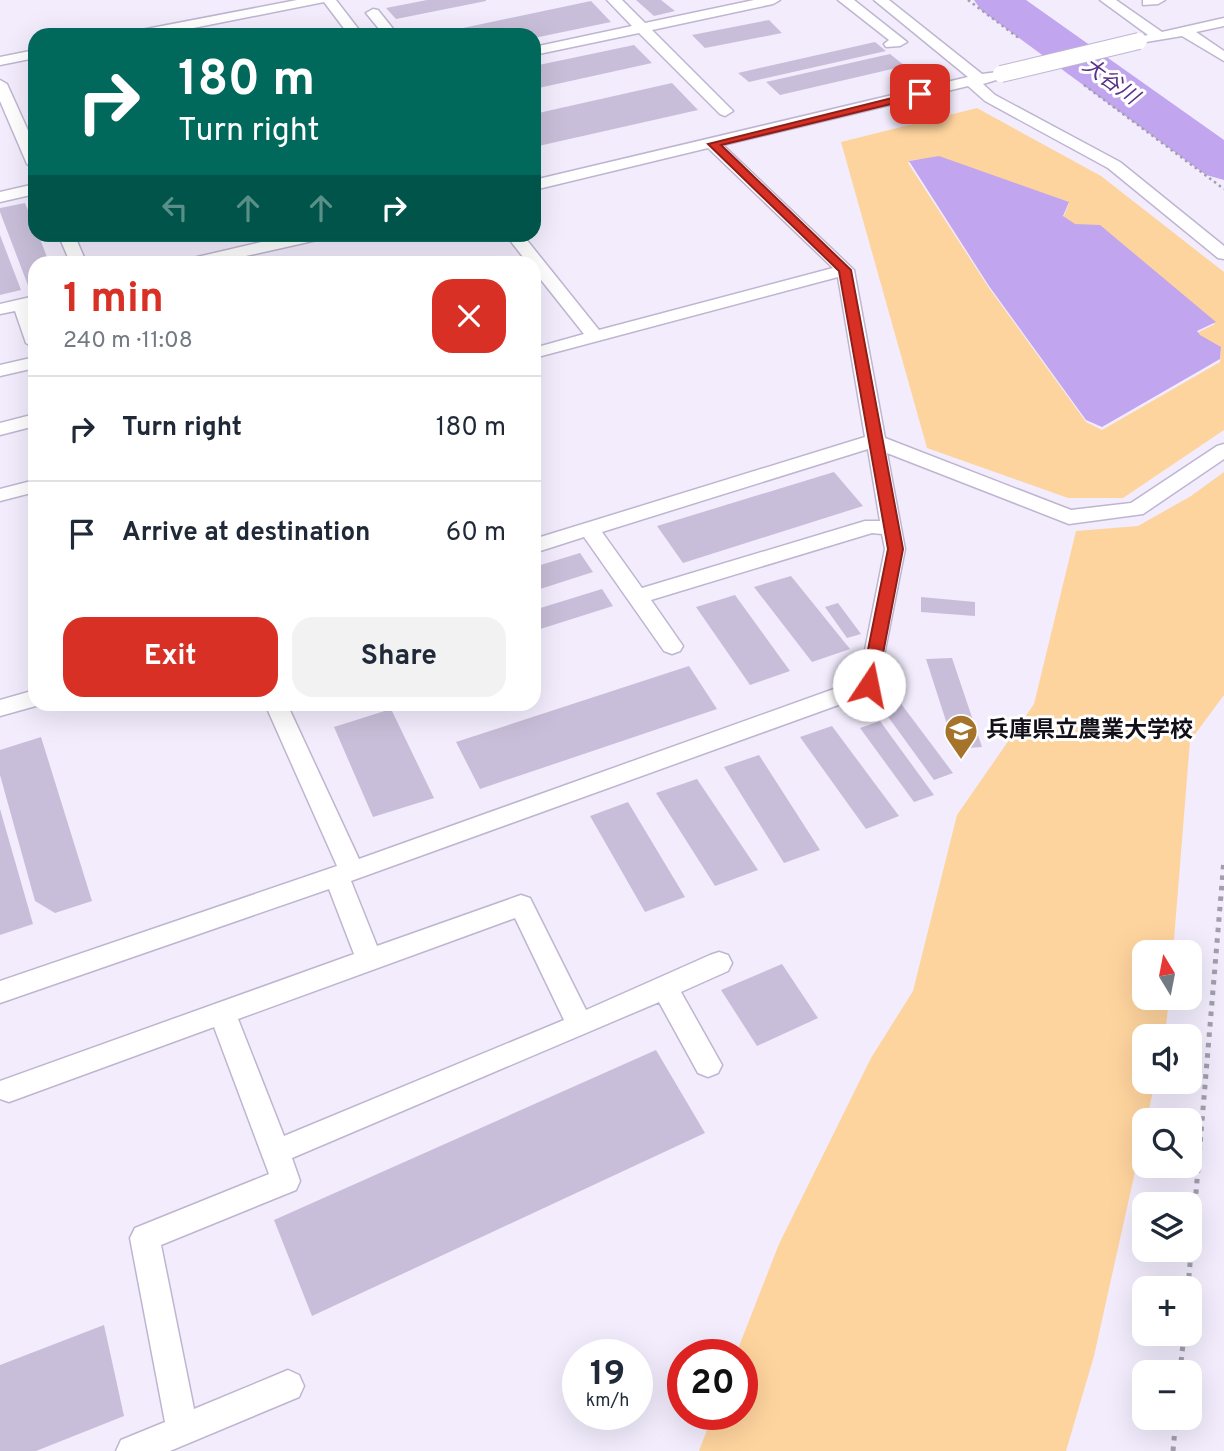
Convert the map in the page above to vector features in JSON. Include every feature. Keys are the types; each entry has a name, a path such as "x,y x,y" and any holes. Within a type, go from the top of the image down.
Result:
{"lane":[{"path":"172,28 318,0"},
{"path":"329,0 351,28"},
{"path":"614,0 725,111"},
{"path":"541,50 773,0"},
{"path":"845,0 900,41 891,44"},
{"path":"881,0 976,81 990,98 1114,165 1224,254"},
{"path":"1107,0 1161,37"},
{"path":"373,13 385,28"},
{"path":"541,183 1224,22"},
{"path":"1185,31 1224,57"},
{"path":"0,61 28,55"},
{"path":"0,84 28,148"},
{"path":"0,992 344,874 869,685 895,549 845,270 713,144"},
{"path":"0,197 28,191"},
{"path":"221,256 272,242"},
{"path":"519,242 531,256"},
{"path":"541,269 595,337"},
{"path":"541,351 845,270"},
{"path":"0,309 28,302"},
{"path":"0,371 28,364"},
{"path":"0,429 28,422"},
{"path":"541,544 874,441 1069,517 1136,509 1224,450"},
{"path":"0,495 28,488"},
{"path":"638,597 872,526 891,529"},
{"path":"589,529 672,646"},
{"path":"0,708 28,700"},
{"path":"279,711 344,874 369,960"},
{"path":"9,1090 522,905 579,1025"},
{"path":"276,1152 719,963"},
{"path":"665,987 708,1065"},
{"path":"182,1430 145,1238 286,1181 222,1013"},
{"path":"132,1451 288,1386"}],"path":[{"path":"968,0 1024,41"},
{"path":"1079,82 1224,189"},
{"path":"1189,1276 1224,859"},
{"path":"1173,1451 1175,1430"}],"shaded area":[{"path":"977,108 1101,176 1224,272 1224,430 1123,498 1068,498 927,448 841,142","holes":["939,158 1069,203 1063,218 1075,226 1100,227 1215,324 1197,333 1221,349 1220,362 1102,430 1086,422 989,288 908,163 911,160"]},
{"path":"939,156 1069,202 1063,216 1075,224 1100,225 1216,322 1197,331 1221,347 1220,359 1102,427 1086,420 989,286 909,161"},
{"path":"1224,472 1224,695 1190,741 1174,940 1132,940 1132,1010 1168,1010 1166,1024 1132,1024 1132,1094 1152,1094 1149,1108 1132,1108 1134,1178 1094,1356 1066,1451 699,1451 707,1430 758,1430 758,1339 742,1339 779,1244 871,1058 913,991 957,815 1034,704 1076,531 1138,526 1191,496"}],"building":[{"path":"427,0 486,1 396,19 386,8"},
{"path":"636,0 661,0 675,11 654,16"},
{"path":"591,1 611,22 541,37 541,28 463,28"},
{"path":"769,20 782,33 705,48 692,35"},
{"path":"875,42 886,51 749,82 738,73"},
{"path":"634,45 652,63 541,87 541,65"},
{"path":"890,54 905,66 780,95 766,82"},
{"path":"672,83 698,110 541,145 541,112"},
{"path":"25,203 28,210 28,242 41,242 47,256 28,256 28,285 0,212 0,208"},
{"path":"0,235 21,290 0,295"},
{"path":"834,472 863,506 683,563 657,526"},
{"path":"580,553 593,572 541,589 541,565"},
{"path":"791,576 850,649 812,662 754,587"},
{"path":"602,589 613,606 541,629 541,608"},
{"path":"735,595 790,671 750,685 696,607"},
{"path":"921,597 975,602 975,616 921,612"},
{"path":"838,603 861,634 847,638 825,607"},
{"path":"952,658 982,747 955,749 926,659"},
{"path":"689,666 717,709 480,789 456,742"},
{"path":"899,701 953,773 934,780 881,707"},
{"path":"392,711 434,798 373,817 334,727"},
{"path":"880,721 934,795 914,802 860,728"},
{"path":"832,726 899,816 866,829 800,737"},
{"path":"41,737 92,901 55,913 35,901 0,775 0,750"},
{"path":"759,755 820,850 784,863 724,767"},
{"path":"697,779 758,870 715,886 656,793"},
{"path":"628,802 685,897 645,912 590,816"},
{"path":"0,809 33,924 0,935"},
{"path":"782,964 818,1018 757,1046 721,990"},
{"path":"656,1050 705,1133 312,1316 274,1220"},
{"path":"104,1325 124,1416 36,1451 0,1451 0,1365"}],"waterway":[{"name":"大谷川","path":"997,0 1224,164"}],"place":[{"name":"兵庫県立農業大学校","path":"961,761"}],"route":[{"path":"869,685 895,549 845,270 713,144 920,94"}]}
